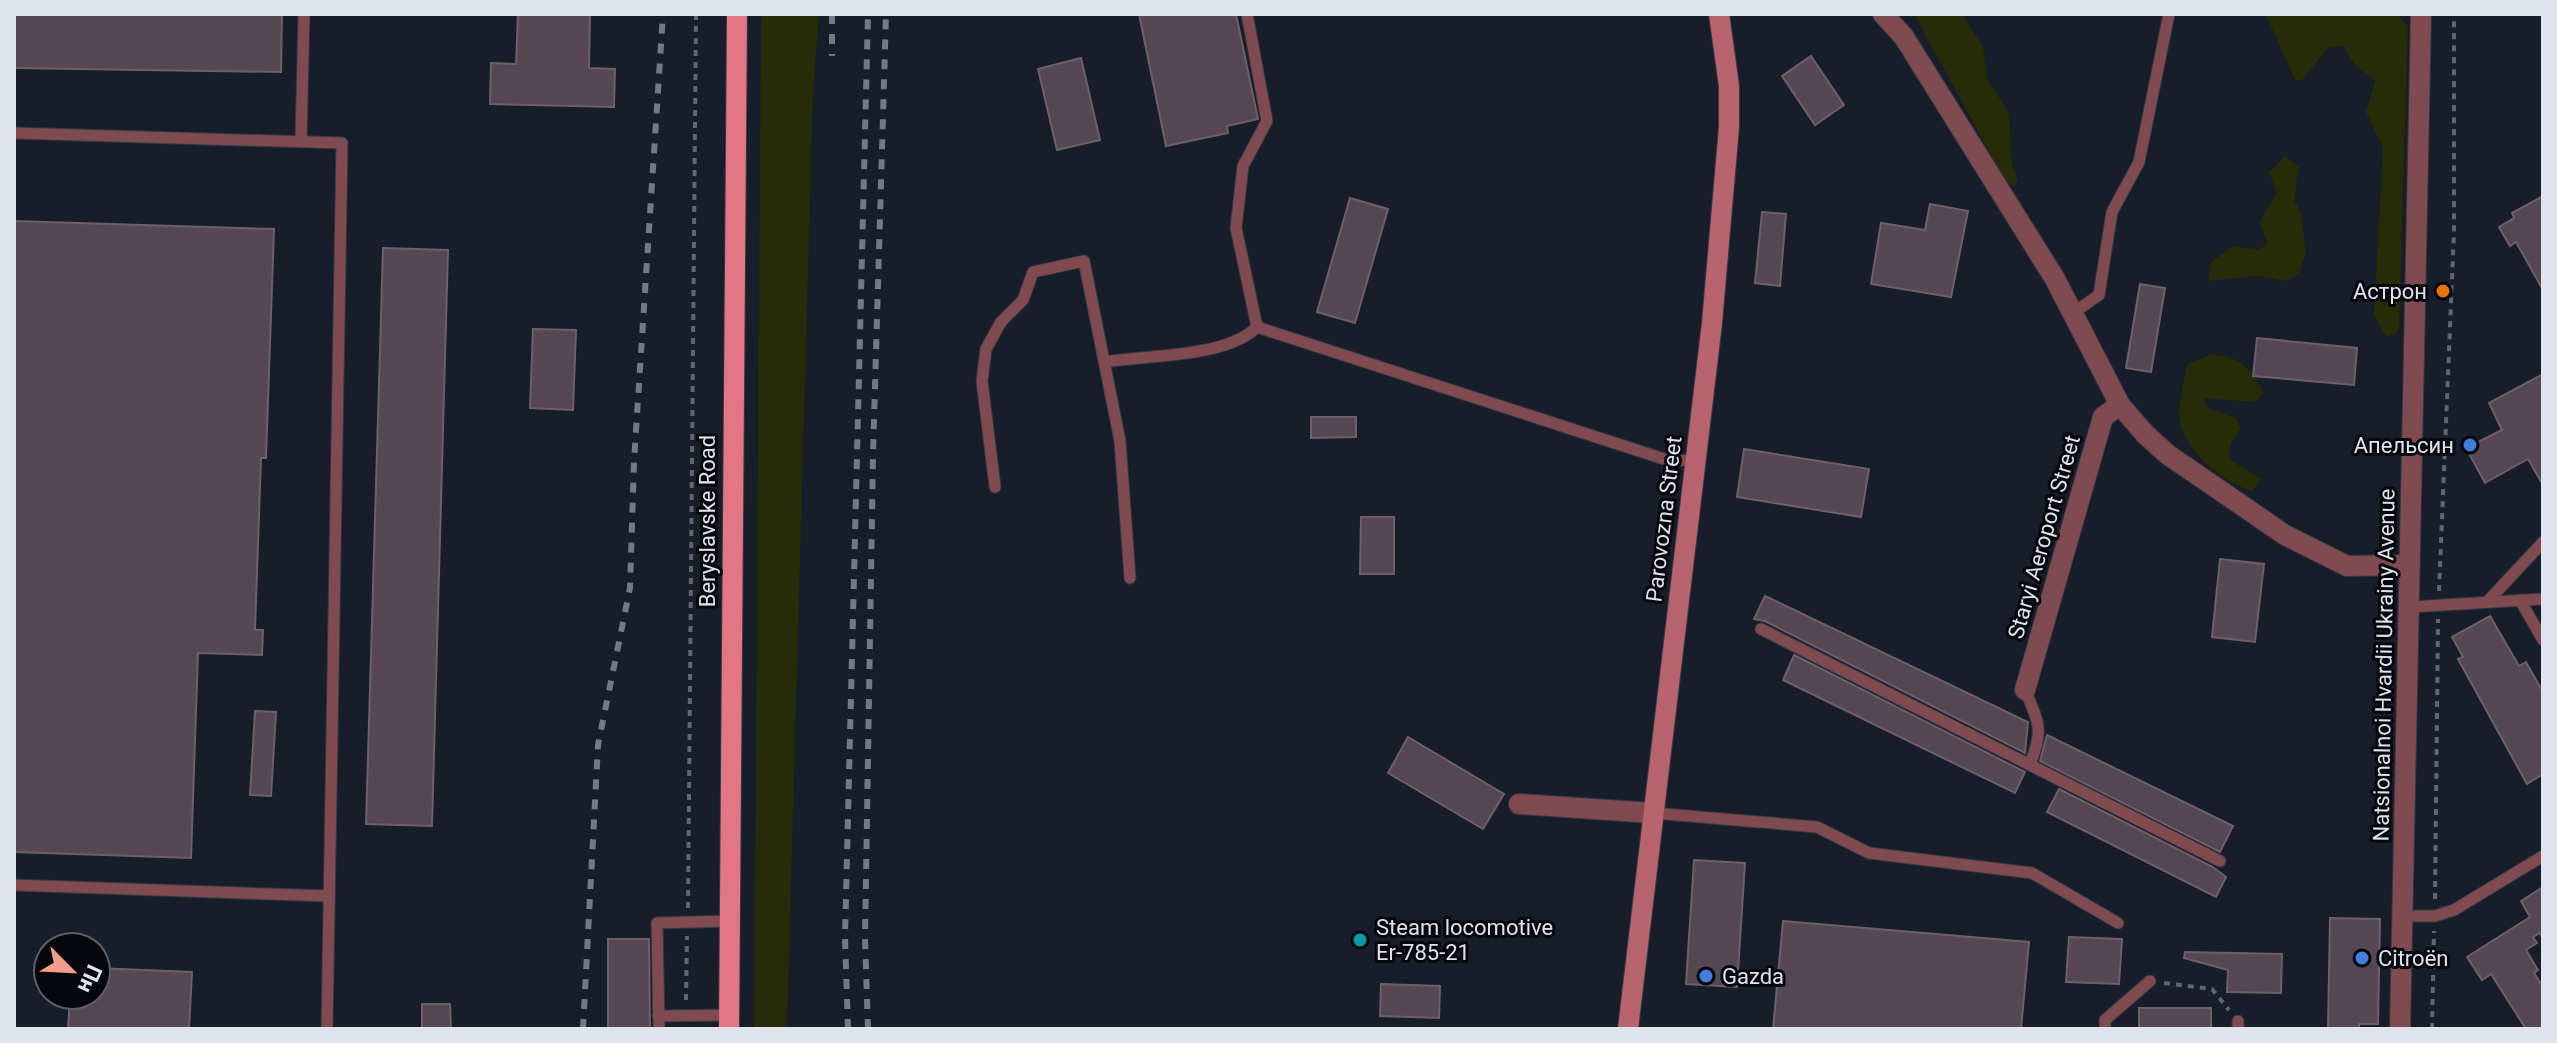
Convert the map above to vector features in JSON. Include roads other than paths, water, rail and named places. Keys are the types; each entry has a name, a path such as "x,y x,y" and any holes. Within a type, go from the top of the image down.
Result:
{"main road":[{"name":"Beryslavske Road","path":"729,1022 737,14"},
{"name":"Parovozna Street","path":"1628,1029 1695,461 1729,127 1729,86 1719,14"}],"street":[{"path":"1883,14 1904,37 2055,279 2120,405 2167,454 2285,535 2347,566 2410,565"},
{"name":"Natsionalnoi Hvardii Ukrainy Avenue","path":"2400,1029 2421,14"},
{"name":"Staryi Aeroport Street","path":"2025,690 2103,417 2120,405"},
{"path":"1519,804 1653,813"}],"lane":[{"path":"301,141 304,14"},
{"path":"1247,14 1267,121 1243,166 1236,228 1257,327"},
{"path":"2073,313 2099,295 2112,212 2139,162 2169,14"},
{"path":"14,133 342,143 327,1029"},
{"path":"995,487 982,381 986,349 1001,322 1023,300 1033,272 1084,261 1120,441 1130,578"},
{"path":"1105,362 1199,350 1247,337 1257,327"},
{"path":"1257,327 1664,459 1695,461"},
{"path":"2488,601 2543,542"},
{"path":"2410,607 2438,608 2488,601 2543,599"},
{"path":"2520,600 2543,640"},
{"path":"1761,629 2220,861"},
{"path":"2025,690 2039,725 2040,738 2030,764"},
{"path":"1653,813 1817,827 1869,853 2032,873 2118,923"},
{"path":"2402,916 2435,916 2454,910 2543,856"},
{"path":"14,885 329,896"},
{"path":"729,921 657,923 658,1023 686,1016 729,1022"},
{"path":"2105,1029 2105,1020 2150,981"}],"railway":[{"path":"583,1029 598,745 630,588 634,461 663,14"},
{"path":"832,14 832,56"},
{"path":"848,1029 845,937 868,14"},
{"path":"868,1029 865,939 873,455 886,14"}],"place":[{"name":"Астрон","path":"2443,291"},
{"name":"Апельсин","path":"2470,445"},
{"name":"Steam locomotive Er-785-21","path":"1360,940"},
{"name":"Citroën","path":"2362,958"},
{"name":"Gazda","path":"1706,976"}]}
